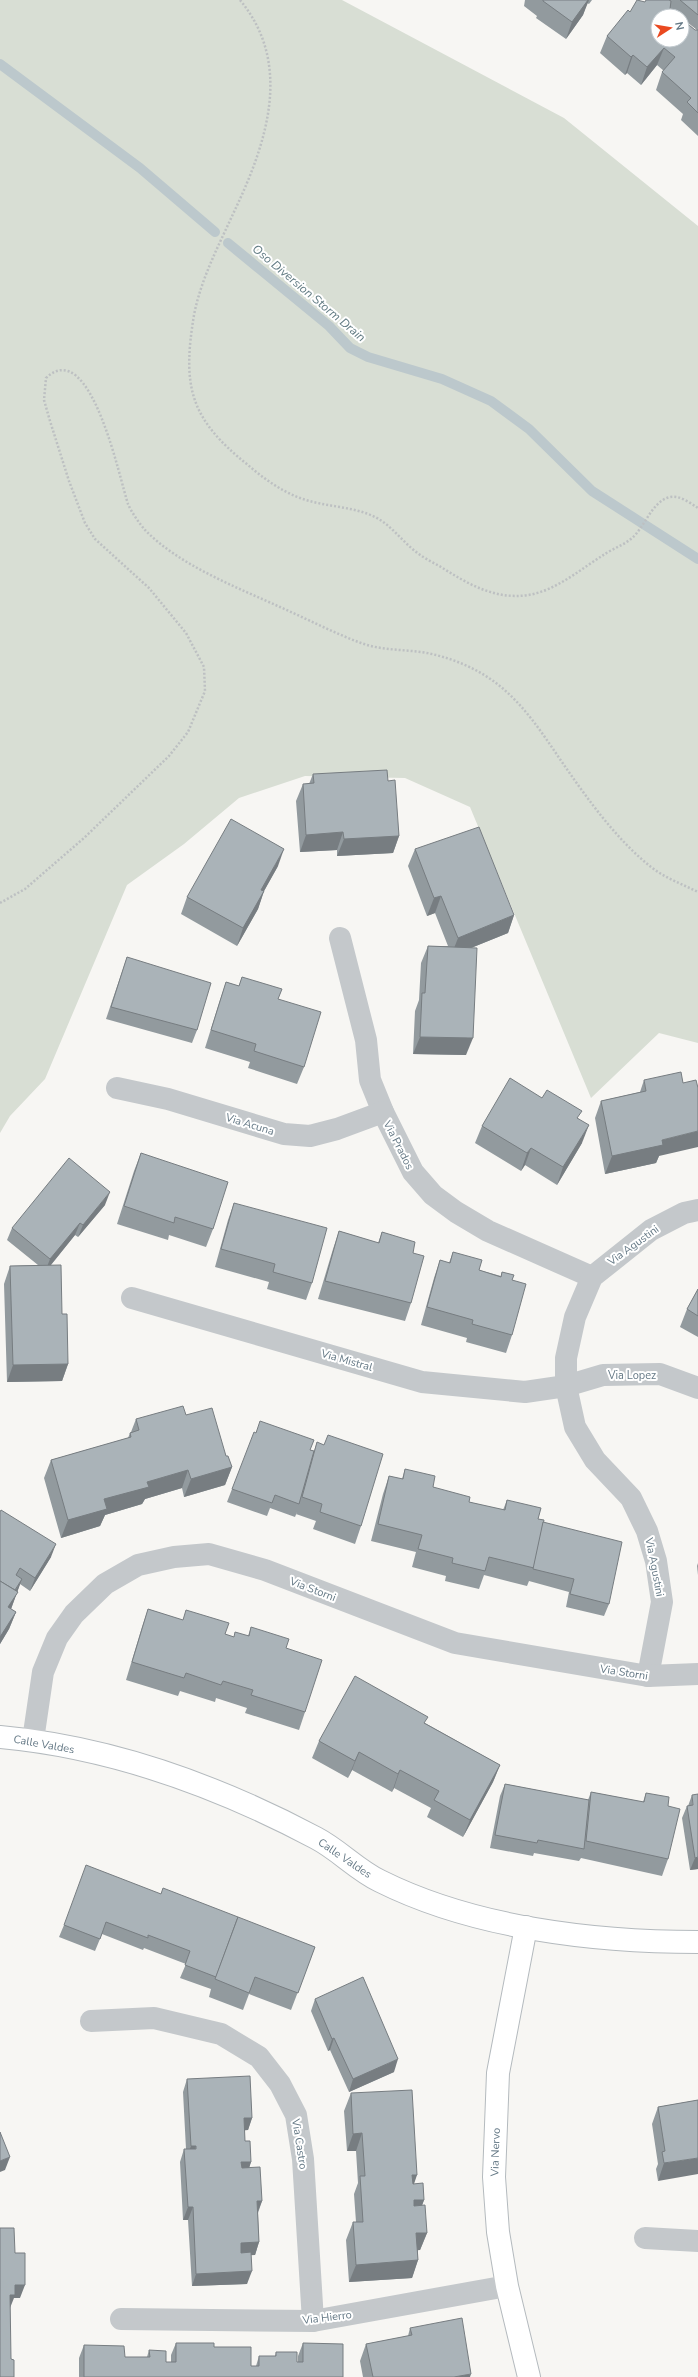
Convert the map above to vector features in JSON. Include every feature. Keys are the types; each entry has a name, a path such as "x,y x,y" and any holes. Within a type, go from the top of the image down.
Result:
{"street":[{"name":"Via Prados","path":"340,938 366,1040 370,1080 383,1112 413,1172 433,1195 456,1212 488,1231 592,1277"},
{"name":"Via Acuna","path":"117,1088 168,1099 284,1134 310,1136 337,1130 383,1112"},
{"name":"Via Agustini","path":"648,1676 662,1602 656,1561 648,1531 631,1498 595,1460 575,1427 566,1386 566,1358 575,1317 592,1277 650,1230 684,1213 698,1210"},
{"name":"Via Mistral","path":"132,1298 422,1382 525,1392 566,1386"},
{"name":"Via Lopez","path":"566,1386 603,1375 660,1374 698,1388"},
{"name":"Via Storni","path":"33,1740 42,1672 57,1638 74,1614 106,1584 138,1565 174,1557 209,1554 265,1570 455,1643 648,1676 698,1674"},
{"name":"Calle Valdes","path":"0,1737 33,1740 114,1758 190,1781 254,1808 318,1839 379,1881 448,1909 580,1937 698,1942"},
{"name":"Via Nervo","path":"526,1926 498,2073 494,2177 498,2232 507,2286 529,2377"},
{"name":"Via Castro","path":"91,2021 154,2018 221,2034 259,2057 280,2084 296,2114 303,2159 313,2321"},
{"path":"645,2238 698,2241"},
{"name":"Via Hierro","path":"121,2319 313,2321 507,2286"}],"path":[{"path":"240,0 257,23 264,38 270,65 271,89 269,113 247,184 204,278 195,310 190,354 191,385 193,400 209,429 235,455 277,486 299,498 374,516 386,524 414,551 463,581 494,594 528,595 541,591 625,543 637,533 652,511 672,496 684,499 698,508"},
{"path":"0,903 25,889 84,838 156,771 188,732 205,691 204,667 186,633 149,588 95,539 85,522 69,481 44,400 46,378 52,372 59,370 67,370 77,376 92,396 105,428 129,506 146,530 170,551 236,587 362,643 391,650 427,653 442,657 469,666 497,684 537,725 578,784 636,854 658,871 698,892"}],"shaded area":[{"path":"0,0 342,0 564,118 698,226 698,1043 659,1033 591,1098 470,807 405,778 305,776 239,798 184,844 127,885 45,1079 10,1116 0,1133"}],"building":[{"path":"543,0 588,0 572,22"},
{"path":"637,0 645,2 646,0 671,1 670,8 650,8 650,48 664,48 647,67 633,55 631,57 607,36 628,10 630,12"},
{"path":"680,0 698,0 698,15"},
{"path":"690,26 695,30 698,30 698,113 687,102 691,98 662,72 675,57 664,48 690,48"},
{"path":"387,770 388,781 395,780 399,836 344,839 343,832 306,835 303,784 314,783 313,774"},
{"path":"231,819 284,849 261,890 264,891 243,928 187,897"},
{"path":"479,827 514,915 458,938 441,896 434,898 415,849"},
{"path":"428,946 477,948 473,1038 420,1037 422,993 425,993"},
{"path":"127,957 211,983 197,1030 111,1007"},
{"path":"242,977 282,989 278,999 321,1012 304,1067 254,1051 256,1044 211,1030 226,982 239,986"},
{"path":"681,1072 683,1083 696,1080 698,1088 698,1131 662,1140 663,1145 612,1156 601,1101 646,1091 644,1080"},
{"path":"510,1078 542,1098 547,1090 582,1111 577,1118 589,1125 563,1167 531,1148 527,1153 482,1126"},
{"path":"141,1153 228,1182 213,1229 175,1217 174,1223 124,1206"},
{"path":"69,1158 110,1192 83,1225 80,1223 50,1259 12,1228"},
{"path":"234,1203 327,1228 312,1283 273,1272 275,1264 221,1249"},
{"path":"339,1231 379,1243 382,1232 415,1242 413,1253 424,1256 411,1303 325,1281"},
{"path":"453,1252 482,1260 479,1270 501,1277 502,1272 514,1275 512,1280 526,1284 512,1335 472,1324 473,1320 427,1307 440,1260 450,1263"},
{"path":"61,1265 62,1314 67,1314 68,1364 13,1365 10,1266"},
{"path":"698,1289 698,1316 687,1309"},
{"path":"183,1406 186,1415 212,1408 226,1456 228,1456 232,1467 191,1479 188,1470 147,1482 149,1487 104,1499 107,1509 68,1520 51,1460 131,1437 130,1433 139,1430 136,1419"},
{"path":"260,1421 314,1440 310,1450 314,1451 299,1504 275,1495 272,1503 232,1489 254,1432 256,1433"},
{"path":"328,1435 383,1454 361,1526 320,1512 322,1504 302,1497 317,1442 324,1445"},
{"path":"405,1469 435,1476 433,1487 470,1497 469,1502 505,1510 507,1500 541,1508 538,1519 544,1520 534,1568 489,1557 485,1571 452,1563 453,1558 418,1549 422,1535 378,1524 389,1476 403,1479"},
{"path":"1,1510 56,1544 35,1578 20,1568 16,1575 22,1579 15,1590 0,1581"},
{"path":"543,1522 622,1542 609,1604 570,1594 574,1579 533,1569"},
{"path":"0,1581 18,1592 8,1607 16,1612 0,1637"},
{"path":"148,1609 183,1620 186,1610 229,1623 225,1634 234,1637 235,1632 249,1636 251,1627 289,1639 286,1648 322,1660 305,1712 251,1695 253,1690 223,1681 221,1685 186,1673 184,1678 132,1662"},
{"path":"355,1676 428,1717 424,1723 500,1765 470,1820 434,1800 439,1791 400,1770 398,1774 359,1752 355,1761 319,1741"},
{"path":"505,1784 589,1800 584,1849 538,1840 537,1843 495,1835"},
{"path":"591,1792 644,1802 646,1793 669,1797 668,1806 680,1809 668,1859 586,1841"},
{"path":"698,1794 698,1857 695,1858 687,1806 693,1805 692,1795"},
{"path":"86,1865 161,1894 163,1888 238,1917 216,1977 185,1965 190,1951 148,1935 148,1938 106,1922 100,1939 64,1925"},
{"path":"238,1917 315,1947 298,1993 255,1977 249,1993 215,1979"},
{"path":"363,1977 398,2059 353,2079 334,2038 332,2039 315,1999"},
{"path":"250,2076 252,2118 244,2118 245,2141 250,2141 251,2162 241,2162 242,2168 260,2167 262,2201 257,2201 259,2242 241,2243 241,2253 251,2252 252,2271 196,2274 193,2207 188,2207 184,2149 196,2149 196,2146 191,2146 187,2079"},
{"path":"412,2090 417,2175 412,2175 413,2184 423,2183 424,2200 414,2200 414,2206 425,2205 427,2233 416,2233 418,2260 356,2265 353,2222 363,2222 360,2176 365,2176 362,2133 353,2134 351,2093"},
{"path":"698,2100 698,2158 664,2163 662,2152 665,2151 658,2107"},
{"path":"0,2132 10,2157 0,2161"},
{"path":"0,2228 14,2228 15,2253 25,2253 25,2285 15,2285 15,2295 10,2295 11,2359 14,2360 14,2377 0,2377"},
{"path":"462,2318 471,2374 454,2377 373,2377 366,2344 412,2335 410,2328"},
{"path":"176,2343 214,2343 214,2347 251,2347 251,2366 259,2366 259,2356 276,2356 276,2352 297,2352 297,2362 303,2362 303,2343 343,2344 343,2377 84,2377 84,2345 124,2346 125,2357 150,2357 149,2350 166,2351 166,2362 176,2362"}],"waterway":[{"name":"Oso Diversion Storm Drain","path":"0,64 140,168 215,232"},
{"name":"Oso Diversion Storm Drain","path":"228,243 329,326 350,348 368,357 442,379 491,401 529,429 592,491 698,559"}]}
